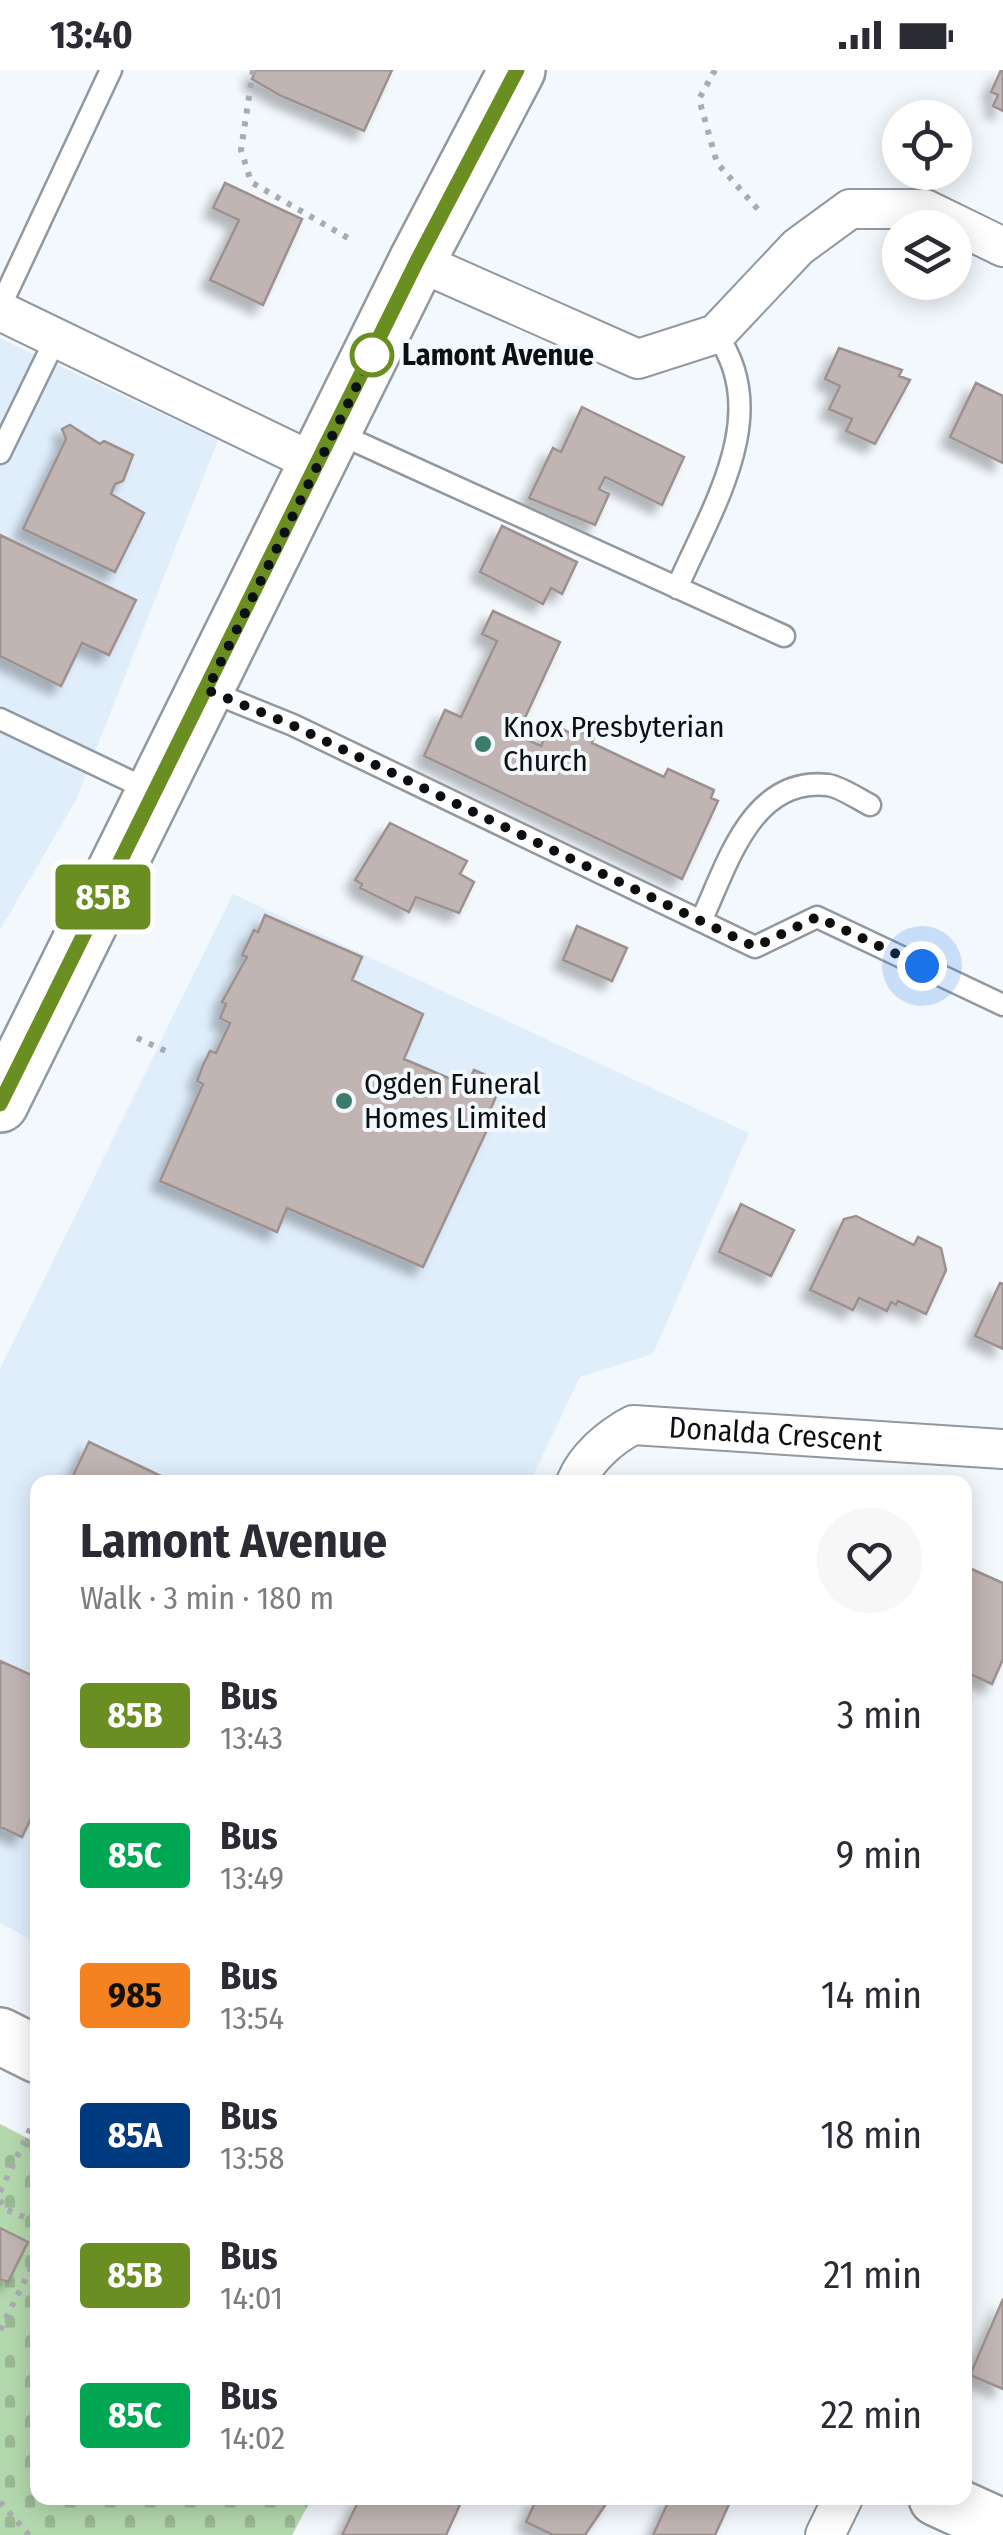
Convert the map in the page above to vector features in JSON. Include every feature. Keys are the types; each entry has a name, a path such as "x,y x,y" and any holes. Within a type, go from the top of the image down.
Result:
{"main road":[{"path":"0,1104 417,261 515,72"},
{"path":"0,2036 30,2050"},
{"path":"952,2505 1003,2528"}],"street":[{"path":"417,261 638,359 716,334 798,247 850,210 925,209 1003,247"},
{"path":"0,309 56,338 327,448"},
{"name":"Donalda Crescent","path":"579,1475 616,1434 633,1424 1003,1449"},
{"path":"824,2535 839,2505"}],"lane":[{"path":"0,309 110,70"},
{"path":"677,588 736,448 742,398 733,358 716,334"},
{"path":"0,452 56,338"},
{"path":"327,448 677,588 784,636"},
{"path":"207,690 292,725 755,947 817,917 1003,1005"},
{"path":"0,719 155,793"},
{"path":"701,920 749,821 775,794 828,785 870,805"}],"path":[{"path":"253,70 242,150 251,182 348,238"},
{"path":"715,70 699,99 716,163 762,214"},
{"path":"136,1038 170,1053"},
{"path":"0,2192 30,2130"},
{"path":"0,2200 5,2209 30,2220"},
{"path":"0,2330 30,2270"},
{"path":"0,2502 29,2535"}],"shaded area":[{"path":"0,338 218,440 76,800 0,930"},
{"path":"233,894 749,1133 653,1354 580,1377 533,1475 30,1475 30,1939 0,1923 0,1369"}],"green space":[{"path":"0,2124 30,2139 30,2505 308,2505 292,2535 0,2535"}],"building":[{"path":"256,70 392,70 364,131 281,96 252,79"},
{"path":"1001,70 1003,111 993,106 998,95 991,92"},
{"path":"225,183 302,219 263,305 210,280 239,220 213,208"},
{"path":"839,348 902,370 899,376 910,380 875,444 846,431 852,419 829,409 840,386 825,379"},
{"path":"976,383 1003,396 1003,463 950,437"},
{"path":"582,407 684,457 662,505 605,477 599,489 609,494 595,525 529,498 553,448 561,452"},
{"path":"70,425 100,444 104,441 133,455 123,481 115,484 111,494 144,513 115,572 23,529 66,439 62,429"},
{"path":"502,526 577,562 562,594 551,588 543,604 480,572"},
{"path":"0,535 136,600 109,655 82,643 61,686 0,656"},
{"name":"Knox Presbyterian Church","path":"493,611 560,642 517,735 541,746 551,724 577,736 580,731 594,737 592,743 664,777 668,769 714,790 711,798 718,801 682,879 424,756 445,710 461,717 497,641 482,634"},
{"path":"390,823 467,861 460,874 474,882 459,913 416,897 409,912 360,888 362,884 355,880"},
{"name":"Ogden Funeral Homes Limited","path":"265,915 362,957 352,980 423,1014 404,1059 467,1086 474,1070 502,1082 489,1113 494,1115 423,1267 287,1208 277,1232 160,1181 203,1084 197,1081 203,1065 210,1051 216,1053 230,1023 220,1018 226,1004 222,1002 247,957 242,955 254,930 258,932"},
{"path":"577,926 627,948 612,981 563,960"},
{"path":"741,1204 794,1230 771,1276 719,1252"},
{"path":"856,1216 914,1245 918,1237 941,1248 946,1270 926,1314 898,1301 896,1305 891,1302 887,1311 859,1298 853,1310 810,1290 844,1219"},
{"path":"1000,1283 1003,1284 1003,1349 975,1336"},
{"path":"89,1442 159,1475 73,1475"},
{"path":"972,1569 1003,1583 1003,1659 992,1684 972,1675"},
{"path":"0,1661 30,1674 30,1820 22,1837 0,1827"},
{"path":"0,2228 28,2242 8,2282 0,2279"},
{"path":"1003,2299 1003,2389 972,2376"},
{"path":"357,2505 460,2505 446,2535 342,2535"},
{"path":"534,2505 605,2505 585,2535 553,2535 526,2522"},
{"path":"667,2505 729,2505 715,2535 653,2535"}],"bus line":[{"name":"85B","path":"0,1104 417,261 517,70"}],"place":[{"name":"Lamont Avenue","path":"372,355"},
{"name":"Knox Presbyterian Church","path":"483,744"},
{"name":"Ogden Funeral Homes Limited","path":"344,1101"}],"route":[{"path":"372,355 207,690 292,725 755,947 817,917 922,966"}]}
